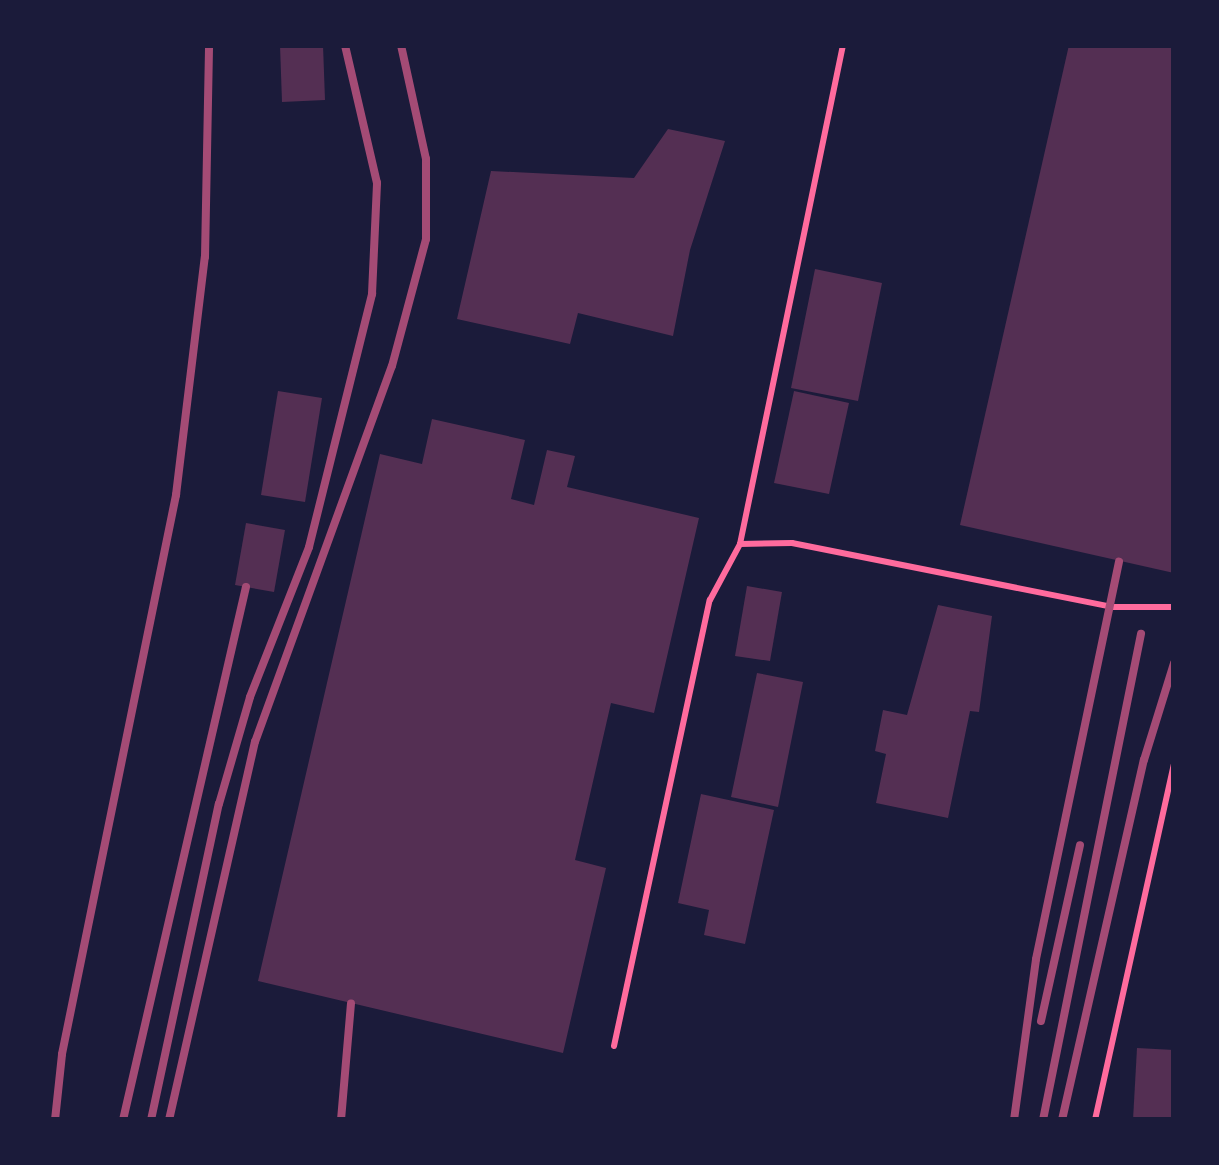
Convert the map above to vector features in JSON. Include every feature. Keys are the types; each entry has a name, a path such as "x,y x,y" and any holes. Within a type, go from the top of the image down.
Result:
{"lane":[{"path":"614,1046 710,600 740,544 843,45"},
{"path":"740,544 792,543 1110,608 1174,607"},
{"path":"1095,1120 1174,765"}],"building":[{"path":"280,45 323,45 325,100 282,102"},
{"path":"1069,45 1174,45 1174,573 960,525"},
{"path":"668,129 725,141 690,250 673,336 578,313 570,344 457,319 491,171 634,178"},
{"path":"815,269 882,283 858,401 791,388"},
{"path":"278,391 322,398 305,502 261,495"},
{"path":"794,391 849,403 829,494 774,483"},
{"path":"432,419 525,440 511,499 534,505 547,450 575,456 567,487 699,518 654,713 611,703 575,860 606,868 563,1053 258,981 380,454 422,464"},
{"path":"246,523 285,530 274,592 235,585"},
{"path":"747,586 782,592 770,661 735,656"},
{"path":"938,605 992,616 979,712 970,711 948,818 876,803 886,754 875,751 883,710 907,715"},
{"path":"757,673 803,682 778,807 731,797"},
{"path":"701,794 774,810 745,944 704,935 709,910 678,903"},
{"path":"1137,1048 1174,1050 1174,1120 1133,1120"}],"railway":[{"path":"55,1120 62,1054 176,495 205,257 209,45"},
{"path":"151,1120 219,804 250,697 309,547 372,294 377,183 345,45"},
{"path":"169,1120 255,742 392,366 426,239 426,159 401,45"},
{"path":"1014,1120 1036,959 1119,562"},
{"path":"123,1120 246,587"},
{"path":"1043,1120 1141,634"},
{"path":"1062,1120 1144,760 1174,663"},
{"path":"1041,1021 1080,845"},
{"path":"341,1120 351,1003"}]}
